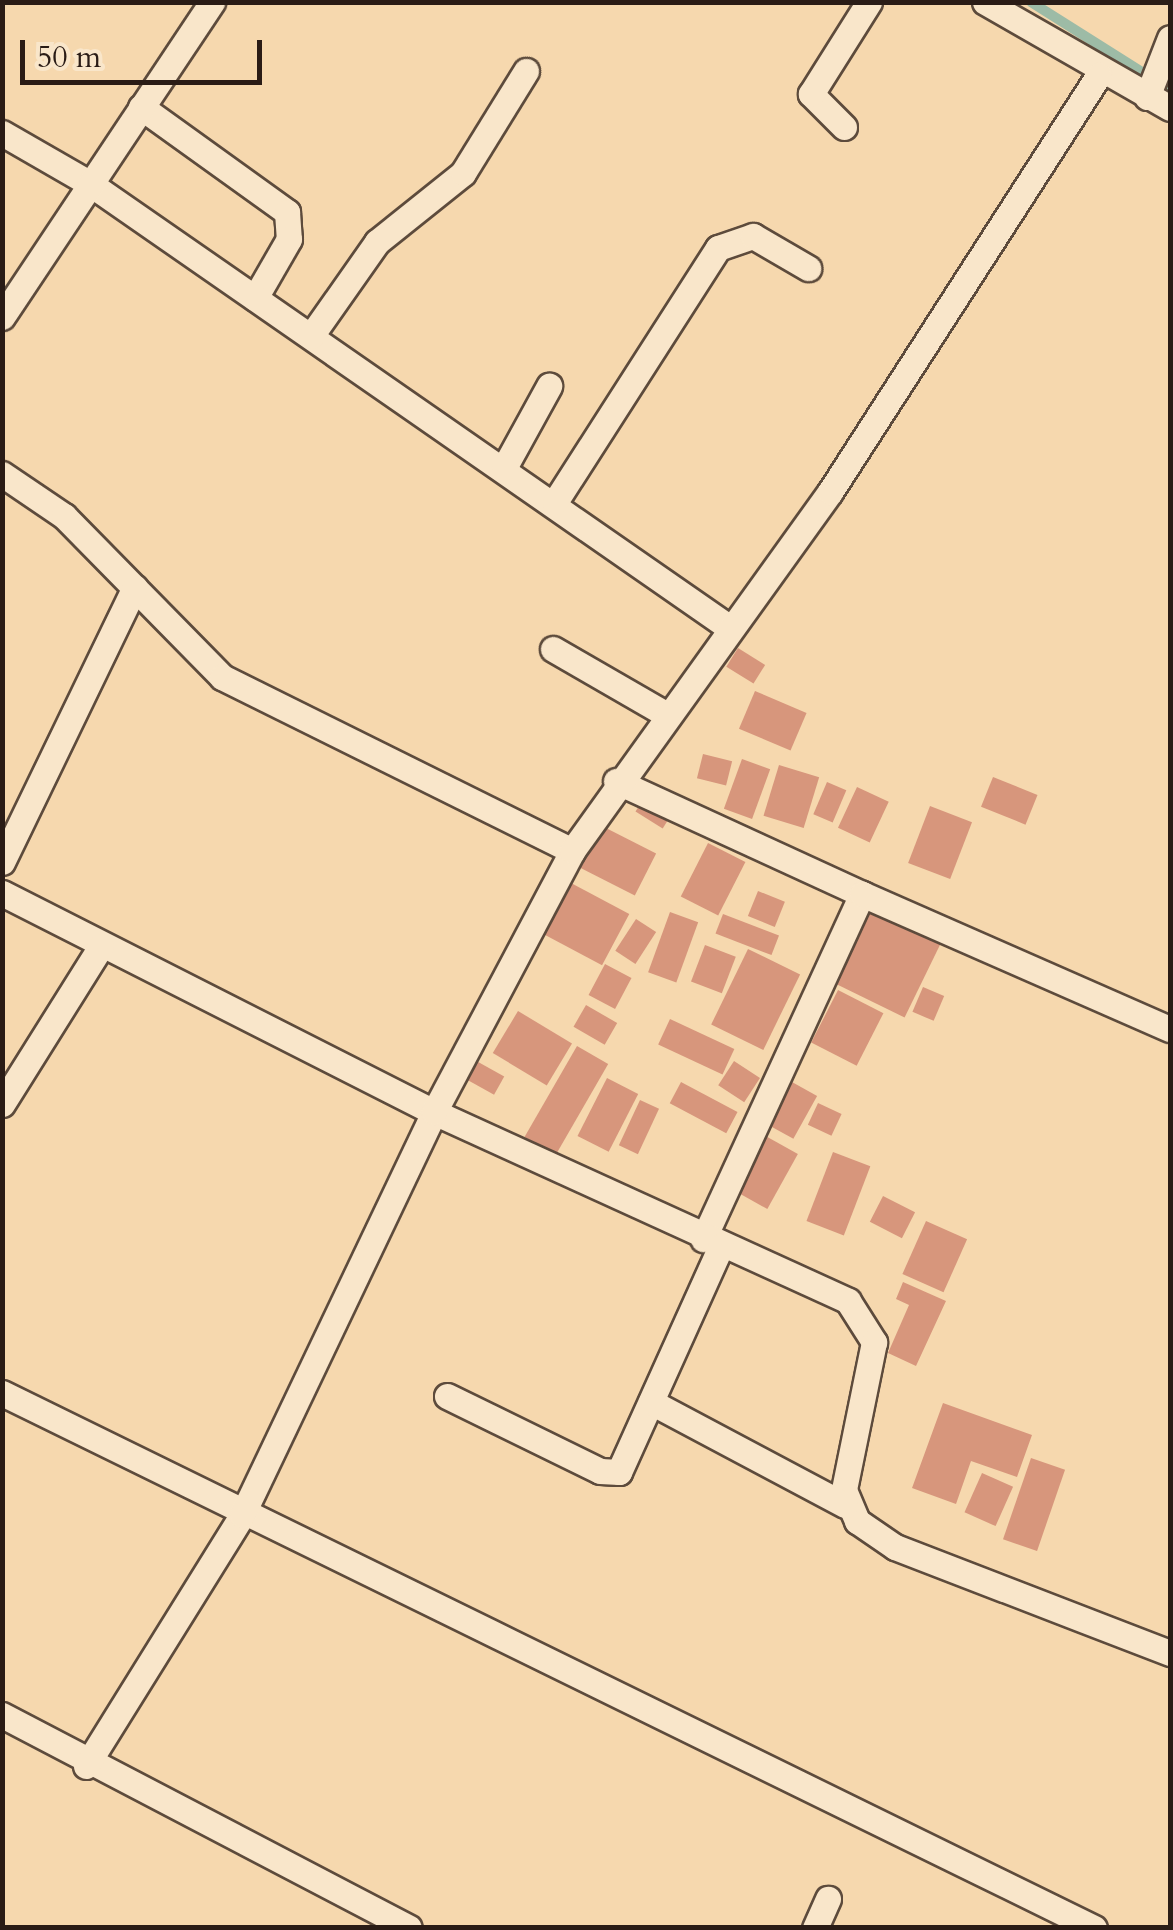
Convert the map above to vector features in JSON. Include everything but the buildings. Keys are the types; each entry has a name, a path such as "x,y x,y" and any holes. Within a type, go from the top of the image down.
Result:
{"street":[{"path":"2,318 212,2"},
{"path":"844,127 812,94 869,2"},
{"path":"985,2 1099,75 1159,102 1170,38"},
{"path":"311,336 377,242 463,173 526,71"},
{"path":"86,1766 242,1515 434,1112 572,851 664,712 830,492 1099,75"},
{"path":"141,108 287,212 289,239 255,298"},
{"path":"2,133 89,183 556,502 727,626"},
{"path":"556,502 718,248 753,236 808,268"},
{"path":"504,468 549,386"},
{"path":"2,474 64,516 222,677 572,851"},
{"path":"2,862 135,587"},
{"path":"553,649 664,712"},
{"path":"616,782 1170,1028"},
{"path":"2,893 434,1112 848,1301 869,1324 874,1371 845,1505"},
{"path":"446,1396 610,1473 628,1460 712,1242 862,894"},
{"path":"2,1104 101,946"},
{"path":"2,1393 242,1515 1094,1928"},
{"path":"652,1402 845,1505 895,1547 1170,1652"},
{"path":"2,1716 86,1766 409,1928"},
{"path":"815,1928 828,1899"}],"waterway":[{"path":"1031,2 1170,90"}]}
